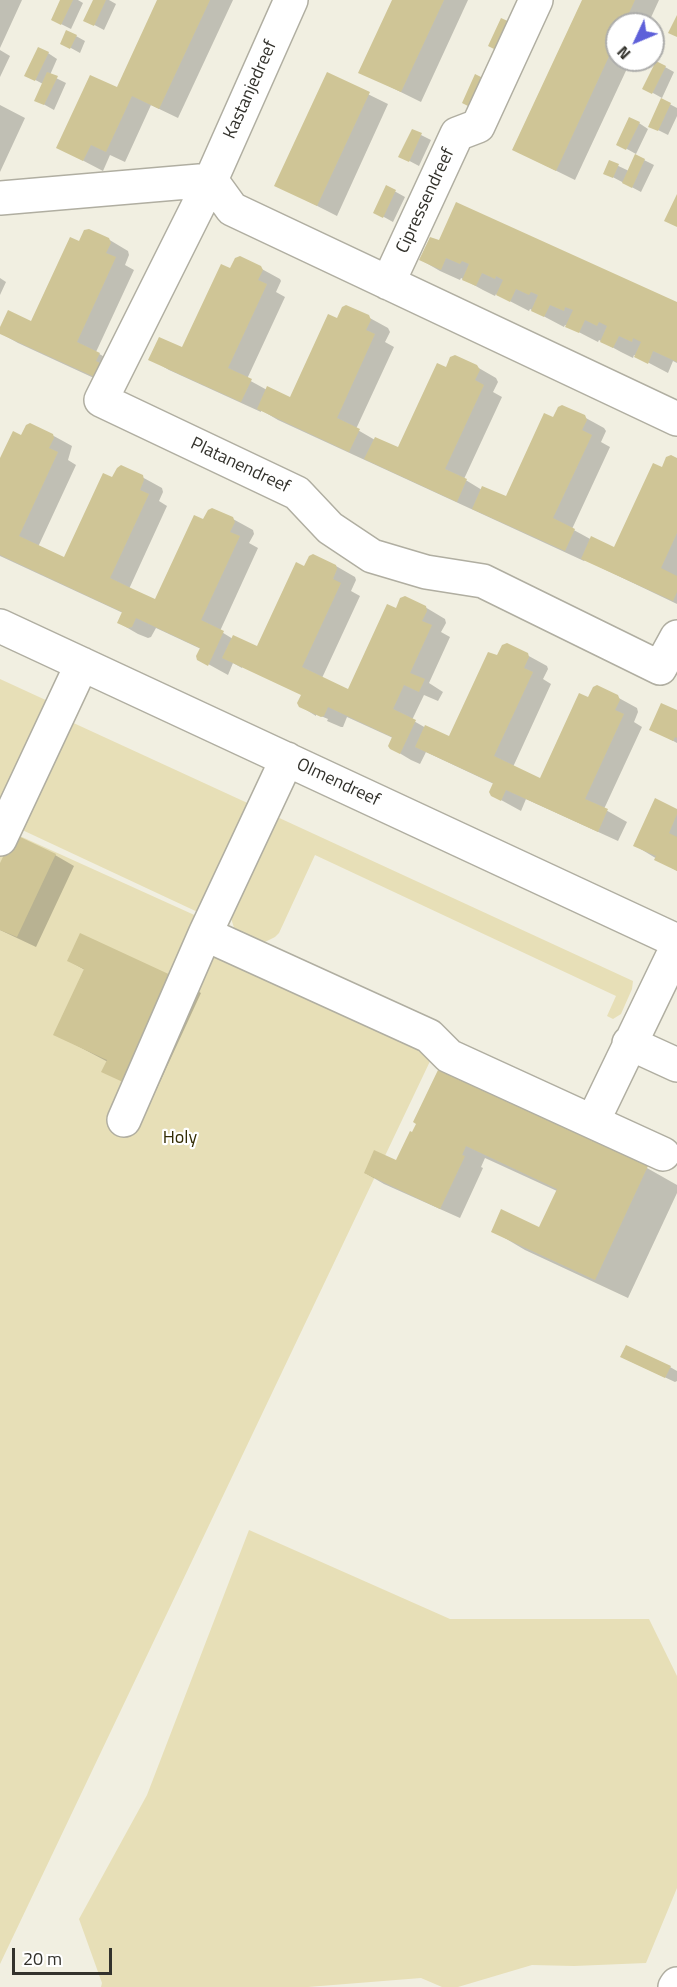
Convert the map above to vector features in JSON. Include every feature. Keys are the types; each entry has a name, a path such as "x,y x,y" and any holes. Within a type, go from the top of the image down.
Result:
{"street":[{"name":"Kastanjedreef","path":"211,180 291,0"},
{"name":"Cipressendreef","path":"388,283 457,134 478,126 536,0"},
{"path":"0,198 211,180 232,209 677,419"},
{"name":"Platanendreef","path":"211,180 101,400 297,493 330,528 372,556 426,572 483,582 660,668 677,637"},
{"name":"Olmendreef","path":"0,626 677,941"},
{"path":"0,839 82,664"},
{"path":"123,1120 205,934 287,759"},
{"path":"205,934 429,1036 449,1056 663,1154"},
{"path":"593,1121 677,947"},
{"path":"629,1043 677,1065"}],"green space":[{"path":"0,679 50,702 0,821"},
{"path":"67,720 254,806 204,915 18,828"},
{"path":"275,816 633,981 621,1014 613,1019 607,1016 616,996 315,855 279,933 275,937 265,942 256,942 235,931 230,915"},
{"name":"Holy","path":"0,827 201,918 208,953 433,1055 0,1964"},
{"path":"249,1530 450,1619 649,1619 677,1676 677,1888 646,1963 532,1965 458,1987 442,1987 421,1978 308,1987 101,1987 102,1983 79,1919 147,1795"}],"building":[{"path":"60,0 73,0 61,25 51,20"},
{"path":"93,0 106,0 94,26 83,21"},
{"path":"157,0 210,0 159,109 132,96 106,152 91,145 83,161 56,148 90,75 117,87"},
{"path":"392,0 444,0 401,92 358,73"},
{"path":"582,0 635,0 630,12 605,12 605,65 556,171 512,150"},
{"path":"677,15 677,37 668,33"},
{"path":"501,18 512,23 498,51 488,46"},
{"path":"66,30 77,35 70,49 60,44"},
{"path":"38,47 49,52 35,81 24,76"},
{"path":"47,72 58,76 44,105 34,101"},
{"path":"327,72 370,92 317,206 274,186"},
{"path":"650,72 663,72 652,94 642,89"},
{"path":"475,74 485,79 472,108 462,103"},
{"path":"661,98 671,103 658,131 648,127"},
{"path":"629,117 640,122 626,150 616,145"},
{"path":"412,129 422,133 409,162 398,157"},
{"path":"635,154 645,159 632,188 622,183"},
{"path":"609,160 619,164 613,178 603,174"},
{"path":"386,185 396,190 383,218 373,213"},
{"path":"677,194 677,227 664,221"},
{"path":"456,202 677,302 677,362 653,351 648,364 634,357 641,342 633,338 632,342 619,336 613,348 600,342 607,326 599,322 597,326 585,320 579,333 565,327 573,310 565,307 564,311 550,305 544,317 531,311 538,295 531,292 529,295 516,289 510,302 496,295 503,280 496,276 495,279 482,273 476,286 462,280 469,264 462,261 460,264 446,258 441,270 419,260 430,237 439,240"},
{"path":"89,229 109,238 111,243 106,253 116,257 77,342 100,353 96,361 106,366 99,379 0,334 0,327 8,310 31,321 70,237 79,241 84,230"},
{"path":"240,256 261,266 263,270 258,280 267,284 228,368 252,379 241,402 148,360 159,337 182,347 221,264 230,268 235,258"},
{"path":"346,305 369,315 371,320 366,330 375,334 337,418 360,429 349,452 257,409 267,386 290,397 328,314 337,318 342,307"},
{"path":"455,355 477,365 480,370 475,380 484,385 445,469 467,479 457,502 364,459 375,437 398,447 437,363 446,367 450,357"},
{"path":"562,405 585,415 587,420 582,430 592,435 553,518 575,529 565,551 472,509 482,486 506,496 544,413 553,417 558,407"},
{"path":"30,423 53,434 54,438 49,448 58,452 19,536 64,557 103,473 112,477 121,465 143,475 144,480 140,490 149,494 110,578 133,589 155,599 194,515 203,519 208,510 212,508 233,517 235,522 230,532 240,536 201,620 224,631 208,666 197,660 196,656 200,648 136,618 132,627 128,628 117,623 122,612 0,555 0,458 13,431 21,435 26,425"},
{"path":"671,455 677,458 677,533 661,568 677,576 677,592 673,601 581,559 591,536 614,547 653,463 662,467 666,457"},
{"path":"313,554 336,565 337,569 333,579 341,583 302,667 348,689 387,604 396,608 400,598 405,596 426,606 427,611 422,621 432,625 410,673 425,679 419,692 404,685 393,709 416,720 400,754 388,746 392,737 328,707 324,716 321,717 299,707 297,703 301,695 222,658 233,635 257,646 296,562 304,566 309,556"},
{"path":"507,643 528,653 529,657 524,668 533,672 494,756 540,778 579,693 588,697 593,687 597,685 618,695 620,700 615,710 624,714 585,799 608,809 598,832 506,790 501,801 491,796 489,792 493,783 415,747 425,725 449,736 488,652 497,655 502,645"},
{"path":"661,703 677,710 677,738 675,737 673,741 649,730"},
{"path":"655,798 677,809 669,833 677,837 677,871 654,860 656,856 633,846"},
{"path":"14,834 56,854 17,937 0,930 0,863"},
{"path":"80,933 175,977 125,1083 101,1072 107,1060 53,1035 84,969 67,961"},
{"path":"438,1070 648,1166 595,1280 491,1232 501,1209 539,1227 557,1189 466,1146 462,1155 465,1156 440,1209 364,1173 374,1150 396,1160 410,1131 412,1132 416,1124 413,1122"},
{"path":"626,1345 671,1366 665,1378 620,1357"}]}
